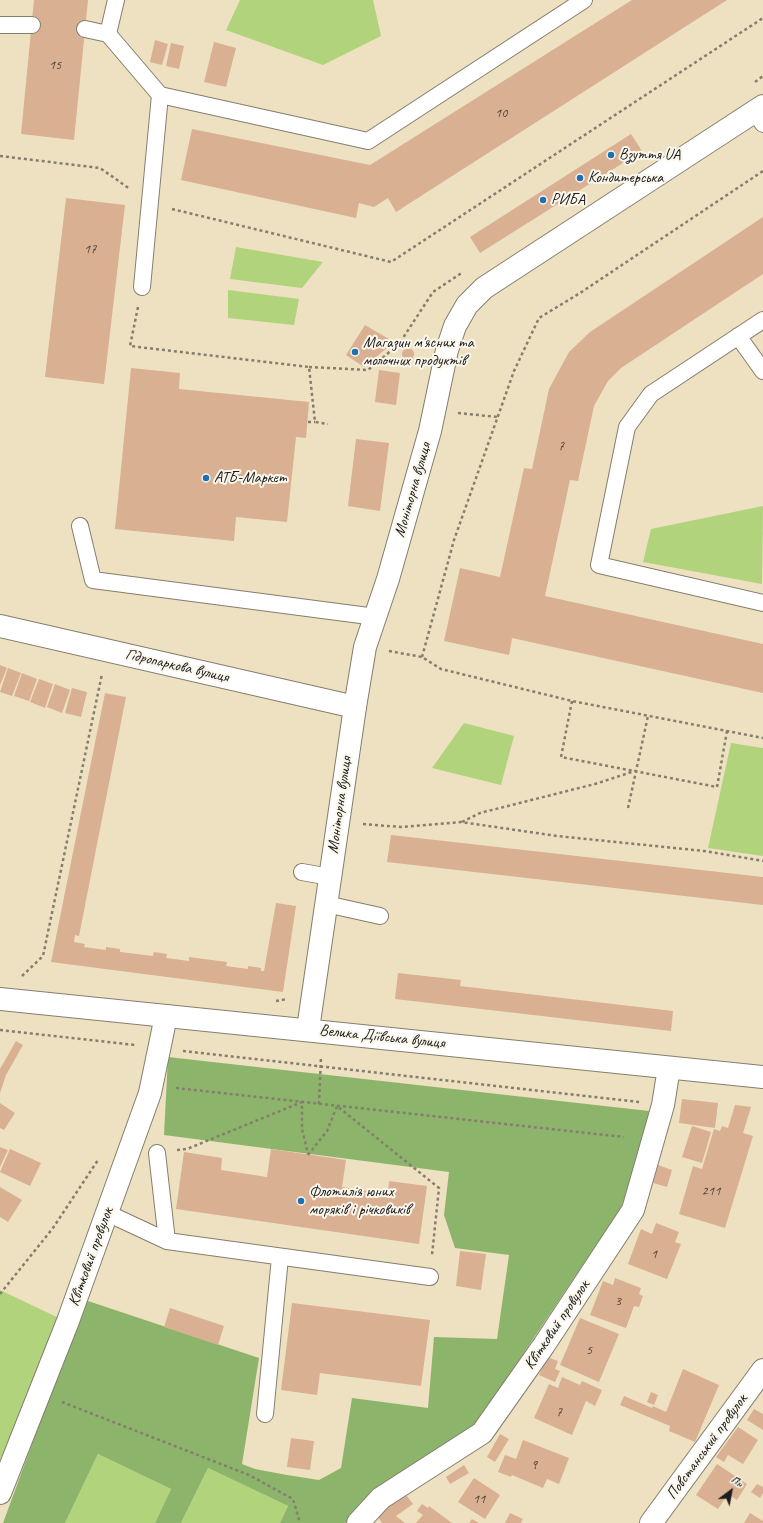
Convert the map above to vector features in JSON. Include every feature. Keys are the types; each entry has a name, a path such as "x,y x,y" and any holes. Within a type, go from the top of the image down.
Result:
{"street":[{"name":"Моніторна вулиця","path":"308,1029 365,647 376,617 430,431 447,350 455,326 467,306 484,288 760,114"},
{"name":"Гідропаркова вулиця","path":"0,626 355,707"},
{"name":"Велика Діївська вулиця","path":"0,999 308,1029 763,1077"},
{"name":"Квітковий провулок","path":"0,1493 68,1321 152,1085 166,1016"},
{"name":"Квітковий провулок","path":"358,1523 381,1498 482,1434 544,1345 633,1210 664,1105 669,1068"},
{"name":"Повстанський провулок","path":"650,1523 763,1370"}],"lane":[{"path":"108,34 116,0"},
{"path":"85,29 108,34 160,95 368,141 584,0"},
{"path":"0,26 32,24"},
{"path":"142,287 160,95"},
{"path":"763,320 651,394 627,427 599,565 763,603"},
{"path":"738,336 763,371"},
{"path":"80,526 93,580 376,617"},
{"path":"302,872 330,877"},
{"path":"326,904 380,916"},
{"path":"157,1154 167,1241"},
{"path":"107,1213 167,1241 430,1276"},
{"path":"265,1414 280,1257"}],"path":[{"path":"0,156 100,168 150,203 391,262 763,18"},
{"path":"422,657 454,540 514,371 539,318 580,293 763,171"},
{"path":"142,287 130,346 309,367 315,422"},
{"path":"430,431 448,412 498,417"},
{"path":"308,422 328,424"},
{"path":"365,647 422,657 441,669 572,701 763,738"},
{"path":"19,979 43,956 107,650"},
{"path":"572,701 561,757 717,787 727,731"},
{"path":"628,808 648,716"},
{"path":"461,822 480,813 595,784 636,771"},
{"path":"338,822 401,827 461,822 557,836 704,851 763,861"},
{"path":"0,1030 664,1105"},
{"path":"319,1104 321,1067"},
{"path":"152,1085 624,1137"},
{"path":"302,1102 302,1129 308,1155 327,1131 337,1106"},
{"path":"157,1154 186,1149 302,1102"},
{"path":"337,1106 439,1188 430,1276"},
{"path":"0,1294 53,1228 101,1155"},
{"path":"39,1393 249,1475 293,1499 300,1523"}],"green space":[{"path":"240,0 373,0 381,36 323,65 226,30"},
{"path":"236,247 323,262 302,288 230,279"},
{"path":"228,290 299,299 294,325 228,318"},
{"path":"763,506 762,584 643,562 651,529"},
{"path":"464,723 514,736 501,785 432,768"},
{"path":"731,743 763,748 763,856 708,848"},
{"path":"168,1057 649,1111 641,1147 621,1208 474,1427 384,1488 345,1523 280,1523 288,1506 208,1468 181,1523 155,1523 171,1489 98,1454 65,1523 3,1523 85,1300 259,1358 242,1464 255,1469 319,1480 341,1468 352,1398 428,1408 434,1337 497,1339 509,1255 455,1248 444,1215 449,1172 164,1135"},
{"path":"0,1290 63,1320 0,1460"},
{"path":"98,1454 171,1489 155,1523 65,1523"},
{"path":"208,1468 288,1506 280,1523 181,1523"}],"building":[{"path":"34,0 88,0 74,140 21,134"},
{"path":"632,0 727,0 396,212 388,198 374,207 359,203 356,218 181,180 192,129 370,165"},
{"path":"155,40 168,44 162,65 150,62"},
{"path":"214,42 236,48 226,87 204,82"},
{"path":"171,43 184,46 179,69 166,66"},
{"path":"631,134 642,151 480,253 470,237"},
{"path":"66,198 125,205 104,384 45,377"},
{"path":"763,217 763,274 621,368 608,381 594,406 578,481 570,480 545,596 763,644 763,693 512,638 509,655 444,641 460,568 500,577 524,468 532,469 549,389 569,352 590,332"},
{"path":"365,325 394,342 364,367 346,355"},
{"path":"406,348 410,348 414,354 410,360 406,360 402,356 402,352"},
{"name":"АТБ-Маркет","path":"131,368 180,373 179,389 309,402 306,438 296,437 287,522 236,517 234,541 115,529"},
{"path":"379,370 400,373 396,405 375,402"},
{"path":"356,439 389,443 380,511 348,506"},
{"path":"0,665 7,668 0,685"},
{"path":"8,668 21,673 12,696 0,692"},
{"path":"22,673 37,679 29,701 14,696"},
{"path":"39,679 53,684 45,708 30,702"},
{"path":"55,684 70,690 62,713 47,707"},
{"path":"72,688 87,692 81,717 65,713"},
{"path":"105,693 126,697 79,936 75,935 74,942 85,944 84,947 106,950 106,947 120,949 120,952 153,956 154,952 167,954 166,958 189,961 189,957 227,962 226,966 248,969 248,966 261,968 261,971 264,971 276,903 296,906 283,992 51,962"},
{"path":"391,835 763,877 763,905 387,862"},
{"path":"398,973 461,980 460,986 673,1011 671,1031 395,999"},
{"path":"16,1041 23,1045 6,1075 0,1093 0,1069"},
{"path":"682,1099 718,1103 715,1128 679,1123"},
{"path":"0,1103 15,1113 4,1130 0,1128"},
{"path":"735,1105 751,1107 743,1133 753,1136 725,1228 679,1214 693,1166 702,1169 714,1129 720,1131 722,1126 728,1128"},
{"path":"692,1126 711,1132 702,1163 682,1157"},
{"path":"0,1147 8,1150 0,1167"},
{"path":"10,1149 41,1163 30,1186 0,1172"},
{"name":"Флотилія юних моряків і річковиків","path":"271,1149 346,1160 342,1187 388,1194 389,1181 427,1186 419,1244 176,1209 184,1152 222,1158 221,1170 267,1177"},
{"path":"658,1165 672,1170 667,1187 653,1183"},
{"path":"0,1187 22,1200 8,1222 0,1217"},
{"path":"656,1223 679,1232 675,1242 681,1244 667,1279 628,1264 641,1229 652,1234"},
{"path":"460,1251 486,1254 481,1290 456,1286"},
{"path":"615,1278 641,1288 639,1294 643,1296 639,1307 634,1306 626,1328 590,1315 603,1281 613,1285"},
{"path":"292,1303 430,1320 421,1386 320,1373 317,1395 281,1390"},
{"path":"170,1308 224,1326 218,1345 164,1327"},
{"path":"580,1318 619,1334 599,1382 560,1365"},
{"path":"547,1357 558,1361 555,1369 560,1371 555,1382 539,1375"},
{"path":"683,1369 719,1385 695,1442 669,1431 670,1426 620,1405 624,1396 652,1408 653,1406 666,1412"},
{"path":"562,1377 580,1385 582,1381 602,1390 595,1406 586,1401 572,1435 534,1418 549,1384 558,1388"},
{"path":"651,1392 658,1395 654,1405 647,1402"},
{"path":"754,1409 763,1414 763,1430 747,1420"},
{"path":"738,1427 758,1440 743,1464 728,1455 724,1462 716,1457"},
{"path":"500,1434 509,1439 495,1462 487,1457"},
{"path":"291,1438 314,1441 310,1470 287,1467"},
{"path":"523,1440 569,1458 559,1484 547,1479 543,1488 512,1475 511,1477 498,1472 505,1455 516,1459"},
{"path":"717,1464 747,1484 737,1500 728,1494 718,1509 696,1495"},
{"path":"464,1465 469,1473 450,1484 446,1477"},
{"path":"474,1478 500,1495 485,1519 458,1502"},
{"path":"757,1484 763,1487 763,1493 760,1498 751,1492"},
{"path":"404,1492 413,1504 396,1516 405,1523 382,1523 376,1514"},
{"path":"422,1504 428,1508 429,1506 452,1523 416,1523 423,1515 417,1511"},
{"path":"510,1513 523,1519 521,1523 505,1523"},
{"path":"750,1513 763,1521 763,1523 744,1523"},
{"path":"472,1519 479,1523 469,1523"}],"place":[{"name":"Взуття UA","path":"611,155"},
{"name":"Кондитерська","path":"580,178"},
{"name":"РИБА","path":"543,200"},
{"name":"Магазин м'ясних та молочних продуктів","path":"355,352"},
{"name":"АТБ-Маркет","path":"206,478"},
{"name":"Флотилія юних моряків і річковиків","path":"301,1201"}]}
